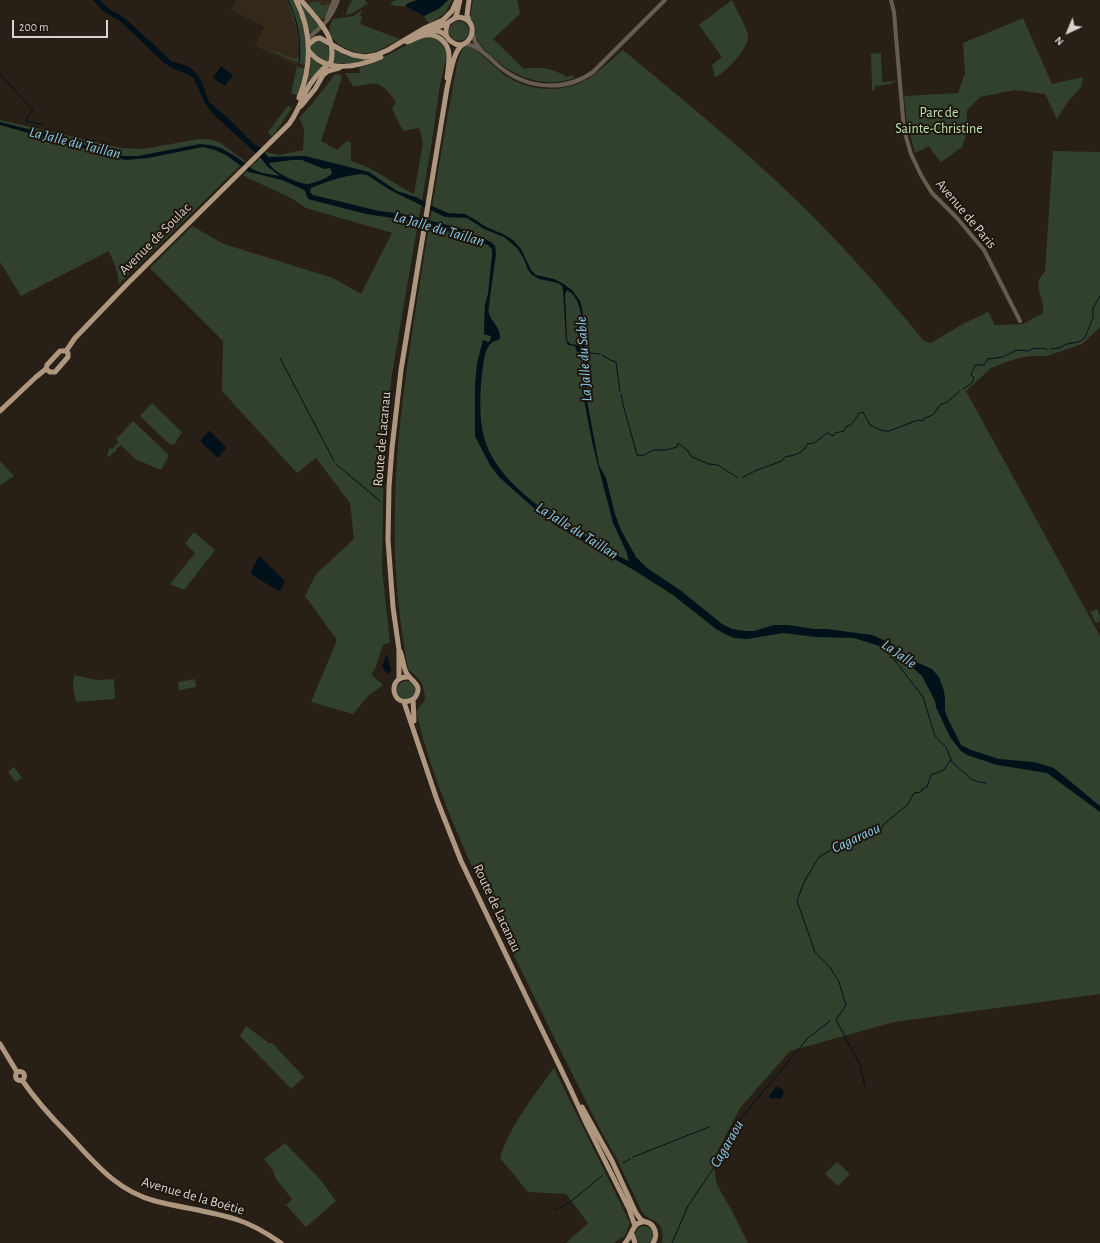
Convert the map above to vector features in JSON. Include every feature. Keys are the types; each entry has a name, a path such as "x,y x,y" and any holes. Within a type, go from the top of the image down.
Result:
{"main road":[{"path":"275,138 289,119 300,96 307,76 309,51 308,38 303,16 296,0"},
{"path":"297,112 310,85 331,61 330,44 326,30 301,0"},
{"path":"308,44 314,39 322,38 330,44 353,55 370,56 388,50 418,32 447,18 458,0"},
{"path":"418,32 448,23 458,13 458,0"},
{"path":"447,88 459,47 471,38 473,34 472,25 467,15 469,0"},
{"path":"454,18 462,18 469,21"},
{"path":"446,36 445,31 448,23"},
{"path":"275,138 289,124 326,73 374,60 420,34 440,31 450,41 453,50 447,78"},
{"path":"407,42 426,35 441,39 446,45 449,54 447,88"},
{"path":"450,41 454,44 463,44"},
{"path":"309,51 315,59 328,65 348,66"},
{"name":"Route de Lacanau","path":"399,650 390,576 388,540 389,487 396,407 447,88"},
{"name":"Avenue de Soulac","path":"0,411 46,369 46,365 60,351 66,350 75,338 127,284 275,138"},
{"name":"Avenue de Soulac","path":"46,369 50,372 55,372 68,358 68,353 66,350"},
{"path":"399,650 409,678"},
{"path":"399,650 399,679"},
{"path":"405,677 409,678 416,682 418,693 413,699 404,702 399,700 394,693 394,685 399,679 405,677"},
{"path":"413,699 415,732"},
{"path":"404,702 415,732"},
{"name":"Route de Lacanau","path":"415,732 437,800 461,861 586,1123 629,1209 634,1226"},
{"name":"Avenue de la Boétie","path":"0,1044 17,1072 21,1071 24,1073 22,1080 46,1112 104,1174 131,1191 153,1201 240,1220 281,1243"},
{"name":"Route de Lacanau","path":"570,1088 612,1161 636,1213 641,1220 650,1223 655,1229 656,1237 654,1242"},
{"path":"625,1243 632,1234 634,1226 641,1222 646,1222"},
{"path":"632,1234 635,1243"}],"street":[{"path":"327,21 334,0"},
{"path":"308,38 323,26 332,15 338,0"},
{"path":"463,44 471,45 514,76 546,86 568,84 581,80 593,72 665,0"},
{"name":"Avenue de Paris","path":"891,0 894,12 904,130 911,154 932,193 957,218 984,250 1020,321"},
{"path":"473,34 475,42 483,53"}],"shaded area":[{"path":"237,0 333,0 326,18 320,26 312,33 299,38 297,66 255,46 264,27 231,10"}],"green space":[{"path":"287,0 293,0 300,16 306,49 306,66 271,51 278,52 295,59 299,56 297,34"},
{"path":"298,0 320,26 312,33 308,30"},
{"path":"352,0 365,0 368,4 351,14 345,15"},
{"path":"396,0 417,0 407,4 406,6 394,6 390,3"},
{"path":"448,0 452,0 445,13 429,24 424,16 440,8"},
{"path":"473,0 517,0 520,14 493,39 524,69 546,69 562,74 566,77 573,75 574,78 560,82 533,80 519,75 495,60 476,39 475,26 470,18"},
{"path":"732,0 748,34 747,42 740,54 730,66 715,77 712,65 722,57 699,25"},
{"path":"312,2 320,2 320,5 327,5 327,2 329,4 330,8 326,18 321,19 309,6"},
{"path":"362,10 360,24 400,39 372,52 361,53 346,48 333,39 330,33 330,26 333,19 354,16"},
{"name":"Parc de Sainte-Christine","path":"1023,18 1052,84 1083,77 1081,87 1067,103 1057,119 1045,94 1015,90 980,97 967,110 966,135 962,147 941,162 929,146 915,153 907,123 904,96 958,93 965,73 963,43"},
{"path":"459,21 466,24 469,31 466,38 459,41 452,38 449,31 452,24"},
{"path":"424,37 430,37 440,41 446,50 447,55 440,85 431,147 392,374 384,446 382,569 390,642 383,645 375,669 371,674 383,685 369,695 353,714 311,702 337,640 305,596 316,574 354,539 350,503 316,458 297,473 222,391 223,341 150,268 192,226 224,244 333,278 361,294 392,233 306,208 293,199 243,175 266,152 279,155 303,150 304,129 299,118 335,74 341,75 342,77 321,141 337,150 347,141 351,143 351,161 376,171 414,194 423,142 419,128 403,131 392,109 396,102 385,88 378,84 353,86 345,73 360,73 359,68"},
{"path":"318,40 329,48 331,54 328,62 322,61 312,51 311,45"},
{"path":"464,46 471,47 509,78 519,83 538,88 559,89 578,84 588,79 623,50 731,140 793,197 828,231 861,267 924,341 931,343 961,325 988,312 995,325 1023,324 1043,313 1043,305 1038,284 1039,279 1045,271 1053,151 1100,152 1100,327 1082,344 1047,356 1018,358 991,368 966,391 1100,636 1100,994 894,1022 790,1051 740,1108 713,1160 717,1185 748,1243 662,1243 662,1229 660,1225 642,1212 616,1157 601,1131 530,989 468,856 438,785 416,711 425,700 425,694 421,682 408,669 401,628 395,546 396,478 403,396 419,288 447,120 457,64","holes":["488,294 490,296 489,313 498,329 500,336 499,340 491,343 487,349 483,365 483,340 488,342 491,341 491,336 484,334 485,305"]},
{"path":"334,49 352,57 372,59 356,63 333,64"},
{"path":"881,53 882,82 896,81 896,82 892,82 892,84 875,86 875,90 872,90 871,54"},
{"path":"311,58 324,66 304,93 310,71"},
{"path":"297,66 305,69 298,96 291,93"},
{"path":"288,106 292,108 272,137 268,132"},
{"path":"0,120 122,148 143,149 199,139 209,139 219,142 245,161 119,284 117,271 109,251 21,296 0,262"},
{"path":"152,403 182,432 174,445 169,444 140,416"},
{"path":"133,421 168,454 168,457 161,470 135,459 121,445 116,449 116,452 109,457 107,454 109,448 112,449 119,442 116,439"},
{"path":"0,461 14,476 0,485"},
{"path":"194,532 215,550 184,590 170,584 195,553 185,543"},
{"path":"1097,609 1100,616 1100,621 1096,623 1090,612"},
{"path":"74,675 96,680 114,679 115,699 76,702 73,686"},
{"path":"195,679 196,687 179,690 178,682"},
{"path":"406,681 412,684 415,690 412,696 406,699 400,696 397,690 400,684"},
{"path":"14,767 22,778 16,782 8,772"},
{"path":"246,1026 269,1043 272,1043 304,1077 291,1089 240,1036"},
{"path":"554,1068 630,1223 625,1236 613,1243 566,1243 588,1223 566,1194 528,1192 500,1158 504,1146 516,1122"},
{"path":"285,1143 320,1179 336,1201 306,1227 286,1205 292,1199 276,1179 273,1170 264,1159"},
{"path":"837,1162 850,1174 838,1186 825,1174"},
{"path":"644,1226 648,1227 652,1231 652,1239 648,1243 644,1244 640,1243 636,1239 635,1235 636,1231 640,1227"}],"water":[{"name":"La Jalle du Taillan","path":"93,0 100,0 109,9 128,21 171,61 187,66 194,71 201,80 209,102 227,117 255,145 260,147 268,157 305,156 369,172 397,191 416,197 448,213 465,214 486,227 513,240 521,249 531,270 536,275 554,279 572,290 580,301 582,309 584,343 589,368 586,395 599,465 606,478 615,514 621,530 636,557 647,568 680,590 722,624 732,629 754,631 774,625 788,625 872,635 891,643 916,662 932,669 939,677 944,691 945,711 961,745 971,750 999,759 1034,762 1054,768 1100,806 1100,812 1047,773 997,765 967,755 961,751 950,737 936,707 935,701 922,676 899,655 886,648 854,638 816,637 783,633 747,639 734,638 727,635 716,629 673,595 632,569 555,525 499,477 490,465 475,436 475,385 477,363 483,340 488,342 490,341 491,336 484,334 485,305 488,294 492,255 492,249 488,245 457,233 406,220 366,214 308,199 305,191 302,189 282,180 249,172 226,155 203,147 148,158 125,160 0,125 0,122 123,156 138,156 200,144 210,145 221,148 238,158 252,169 262,173 280,176 268,167 260,157 212,113 205,103 194,79 188,74 174,69 163,62 121,22 103,11","holes":["302,160 324,169 330,168 332,173 328,177 307,184 297,182 285,176 275,170 269,163","354,175 367,175 390,190 445,217 467,218 484,229 504,237 517,248 532,275 539,279 558,283 562,286 566,340 568,345 575,346 577,352 584,352 586,373 584,400 593,446 613,523 629,561 611,552 546,512 530,500 503,473 492,457 485,441 481,423 480,404 483,362 487,349 492,343 499,340 500,336 498,329 488,311 496,254 495,246 491,242 459,228 404,214 379,211 313,195 310,192 311,188 317,185","567,290 572,294 579,307 582,323 578,345 570,344 567,340 565,294"]},
{"path":"417,0 448,0 440,8 424,16 406,6 406,4"},
{"path":"221,66 233,75 225,86 213,78"},
{"path":"209,431 226,448 219,457 217,457 201,442"},
{"path":"259,556 285,581 280,591 251,574"},
{"path":"386,656 388,657 391,671 388,674 382,667"},
{"path":"777,1086 784,1091 781,1099 770,1098 769,1096"}],"waterway":[{"path":"288,0 298,30 300,46 299,62"},
{"name":"La Jalle du Taillan","path":"0,74 33,110 26,121 43,125"},
{"path":"1051,349 1078,342 1085,338 1093,317 1093,308 1100,296"},
{"path":"963,389 972,383 974,378 971,375 975,365 984,365 988,359 1003,357 1017,350 1028,351 1034,348 1043,348 1047,350"},
{"name":"La Jalle du Sable","path":"585,350 591,353 600,354"},
{"path":"602,355 616,362 620,391"},
{"path":"280,358 334,461"},
{"path":"743,477 782,461 785,457 798,454 807,444 814,443 827,433 833,436 835,433 844,431 847,426 851,425 859,413 863,412 870,425 883,431 889,431 918,420 923,421 924,418 933,415 940,405 947,402 960,391"},
{"path":"621,394 638,456 644,455 653,450 666,450 677,447 678,443 688,451 692,457 709,464 718,465 738,478"},
{"path":"336,464 380,501"},
{"path":"892,650 893,658 923,697 935,736 946,747 952,762 971,779 986,783"},
{"name":"La Jalle","path":"936,701 939,707"},
{"name":"Cagaraou","path":"865,1087 860,1065 836,1020 846,1005 839,982 830,967 815,952 797,901 804,882 819,857 836,847 852,844 877,829 882,828 883,825 908,804 914,793 921,792 922,789 927,787 931,775 944,770 951,759"},
{"name":"Cagaraou","path":"672,1243 688,1206 719,1160 733,1128 808,1038 830,1021"},
{"path":"633,1157 709,1127"},
{"path":"623,1163 630,1159"},
{"path":"555,1210 569,1203 603,1175"}]}
